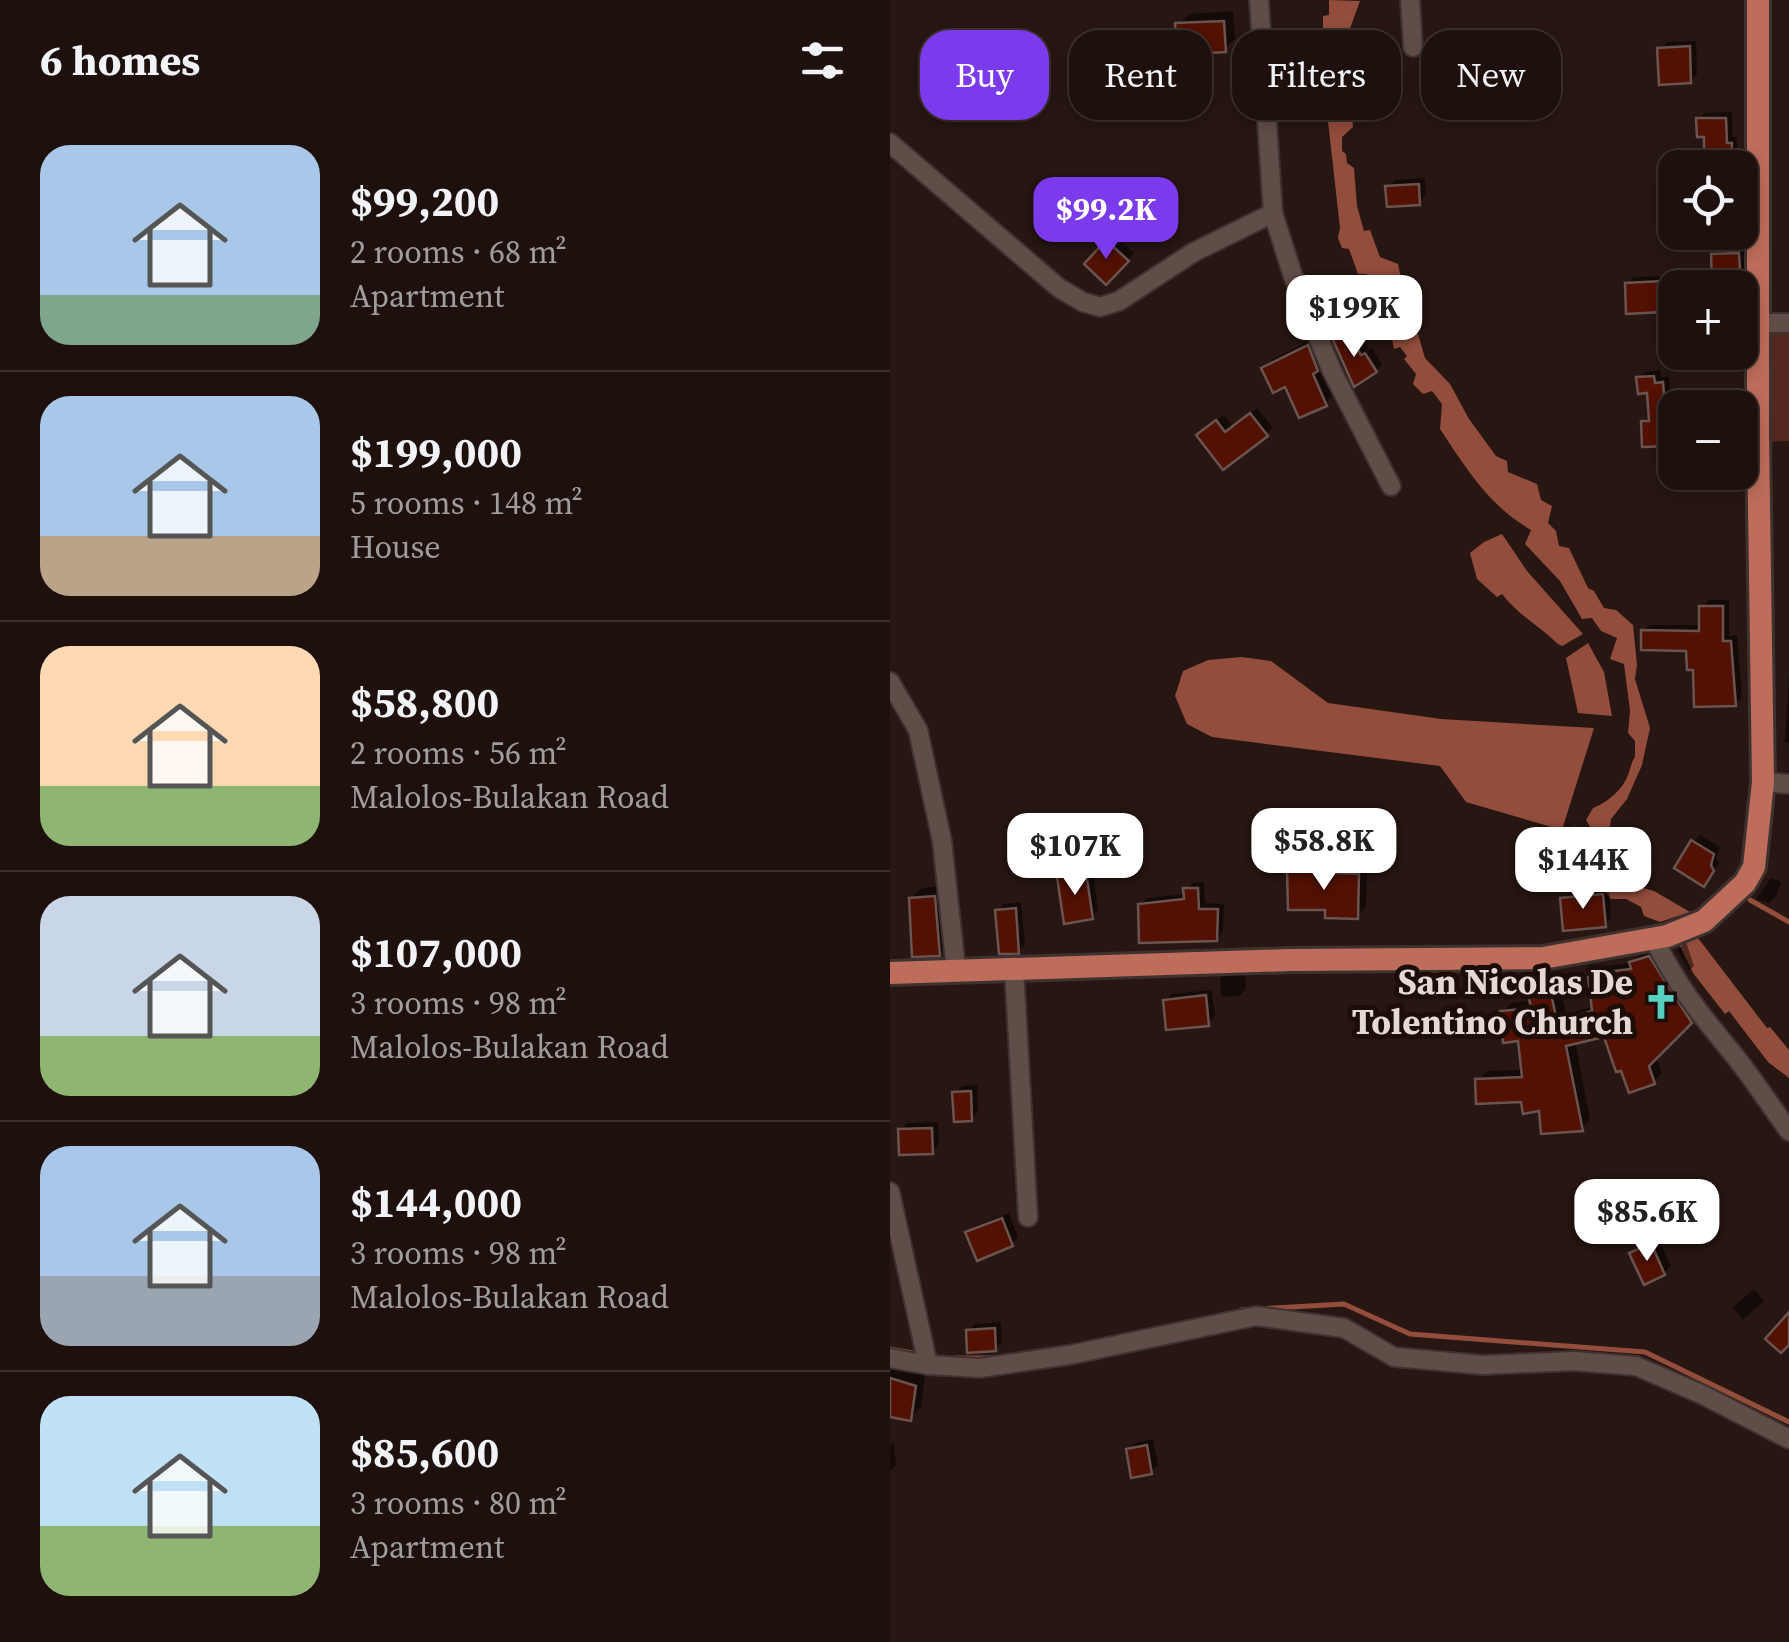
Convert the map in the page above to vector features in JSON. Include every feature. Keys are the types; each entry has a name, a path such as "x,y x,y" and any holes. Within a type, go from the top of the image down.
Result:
{"main road":[{"path":"1758,0 1758,270"},
{"path":"890,973 1290,960 1543,958 1661,937 1704,921 1745,883 1754,867 1763,782 1758,323"}],"street":[{"path":"1259,0 1272,213 1332,371 1391,486"},
{"path":"1410,0 1414,48"},
{"path":"894,155 1059,288 1100,307 1119,300 1194,252 1272,213"},
{"path":"1758,323 1789,323"},
{"path":"890,682 918,730 942,841 956,969"},
{"path":"1763,782 1789,784"},
{"path":"1661,937 1676,984 1789,1132"},
{"path":"1014,968 1028,1217"},
{"path":"890,1192 928,1365"},
{"path":"890,1358 980,1368 1069,1355 1256,1316 1344,1328 1394,1357 1482,1365 1574,1361 1636,1366 1789,1439"}],"shaded area":[{"path":"1329,0 1360,1 1349,30 1323,30 1323,16 1329,15"},
{"path":"1328,120 1352,120 1353,127 1342,137 1342,151 1354,168 1364,231 1370,230 1380,257 1398,264 1402,283 1421,314 1413,333 1418,334 1425,358 1450,384 1496,456 1507,461 1508,472 1537,484 1541,500 1552,506 1548,523 1556,531 1559,546 1569,548 1588,588 1604,608 1616,610 1633,625 1635,679 1650,728 1642,765 1627,799 1611,819 1607,849 1633,876 1636,886 1654,891 1690,912 1660,922 1644,916 1641,907 1626,899 1611,899 1579,854 1588,840 1574,825 1589,835 1586,820 1593,808 1619,789 1635,757 1635,741 1628,733 1630,711 1624,664 1610,659 1617,638 1601,631 1592,618 1582,619 1560,581 1525,544 1531,530 1491,498 1459,458 1440,429 1442,404 1432,391 1423,394 1413,384 1416,374 1400,347 1394,349 1386,325 1363,292 1368,285 1367,274 1358,274 1349,249 1342,248"},
{"path":"1768,326 1789,327 1789,441 1768,442"},
{"path":"1502,534 1527,571 1583,634 1562,646 1558,644 1502,594 1497,597 1477,579 1470,553"},
{"path":"1588,643 1604,672 1612,716 1578,713 1566,658"},
{"path":"1242,657 1271,661 1328,703 1441,719 1594,728 1562,830 1466,802 1440,766 1212,737 1187,724 1175,696 1183,671 1208,660"},
{"path":"1698,938 1767,1028 1789,1050 1789,1078 1768,1062 1729,1011 1725,1014 1693,973 1679,944"}],"building":[{"path":"1224,21 1226,52 1212,53 1212,30 1175,30 1175,23"},
{"path":"1690,46 1691,83 1659,85 1657,48"},
{"path":"1696,118 1726,118 1727,143 1732,143 1732,150 1704,150 1704,137 1697,137"},
{"path":"1419,184 1420,205 1387,207 1385,186"},
{"path":"1106,240 1129,261 1106,285 1084,264"},
{"path":"1739,253 1740,270 1711,270 1711,254"},
{"path":"1658,281 1658,312 1626,314 1625,283"},
{"path":"1348,332 1377,372 1354,387 1333,340"},
{"path":"1308,345 1318,371 1313,374 1327,406 1299,418 1285,387 1273,393 1261,368"},
{"path":"1654,376 1655,383 1663,382 1664,390 1658,390 1658,447 1642,447 1641,421 1649,421 1647,393 1638,394 1636,377"},
{"path":"1250,413 1268,436 1223,470 1196,435 1216,420 1225,432"},
{"path":"1699,606 1723,606 1723,641 1731,641 1736,706 1694,707 1693,670 1687,670 1686,651 1641,650 1641,630 1699,631"},
{"path":"1691,840 1714,854 1714,871 1704,887 1674,868"},
{"path":"1287,871 1359,874 1358,919 1325,918 1325,910 1288,910"},
{"path":"1086,872 1093,919 1064,924 1057,877"},
{"path":"1183,888 1198,888 1199,909 1218,909 1217,941 1139,943 1138,904 1184,899"},
{"path":"1603,894 1606,927 1563,931 1560,898"},
{"path":"935,896 940,956 912,957 909,898"},
{"path":"1016,908 1019,954 999,954 995,910"},
{"path":"1649,956 1692,1023 1649,1066 1655,1084 1629,1093 1621,1071 1616,1072 1604,1037 1566,1046 1583,1131 1541,1134 1539,1111 1523,1114 1521,1102 1476,1104 1475,1079 1522,1077 1518,1041 1503,1043 1500,1011 1531,1008 1526,985 1548,980 1557,1021 1592,1011 1588,974 1631,969 1629,962"},
{"path":"1206,995 1209,1026 1166,1030 1163,1000"},
{"path":"971,1091 972,1121 954,1122 952,1092"},
{"path":"932,1128 933,1154 899,1155 898,1129"},
{"path":"1002,1218 1013,1246 977,1261 965,1232"},
{"path":"1651,1243 1665,1275 1644,1285 1629,1253"},
{"path":"1789,1312 1789,1345 1781,1353 1765,1339"},
{"path":"995,1328 996,1351 967,1353 966,1330"},
{"path":"890,1378 916,1386 911,1421 890,1417"},
{"path":"1147,1445 1152,1474 1131,1478 1126,1449"}],"waterway":[{"path":"1750,900 1789,922"},
{"path":"1241,1310 1344,1304 1410,1334 1645,1352 1789,1422"},
{"path":"890,1349 918,1354"},
{"path":"956,1358 990,1358"}],"place":[{"name":"San Nicolas De Tolentino Church","path":"1661,1002"}]}
